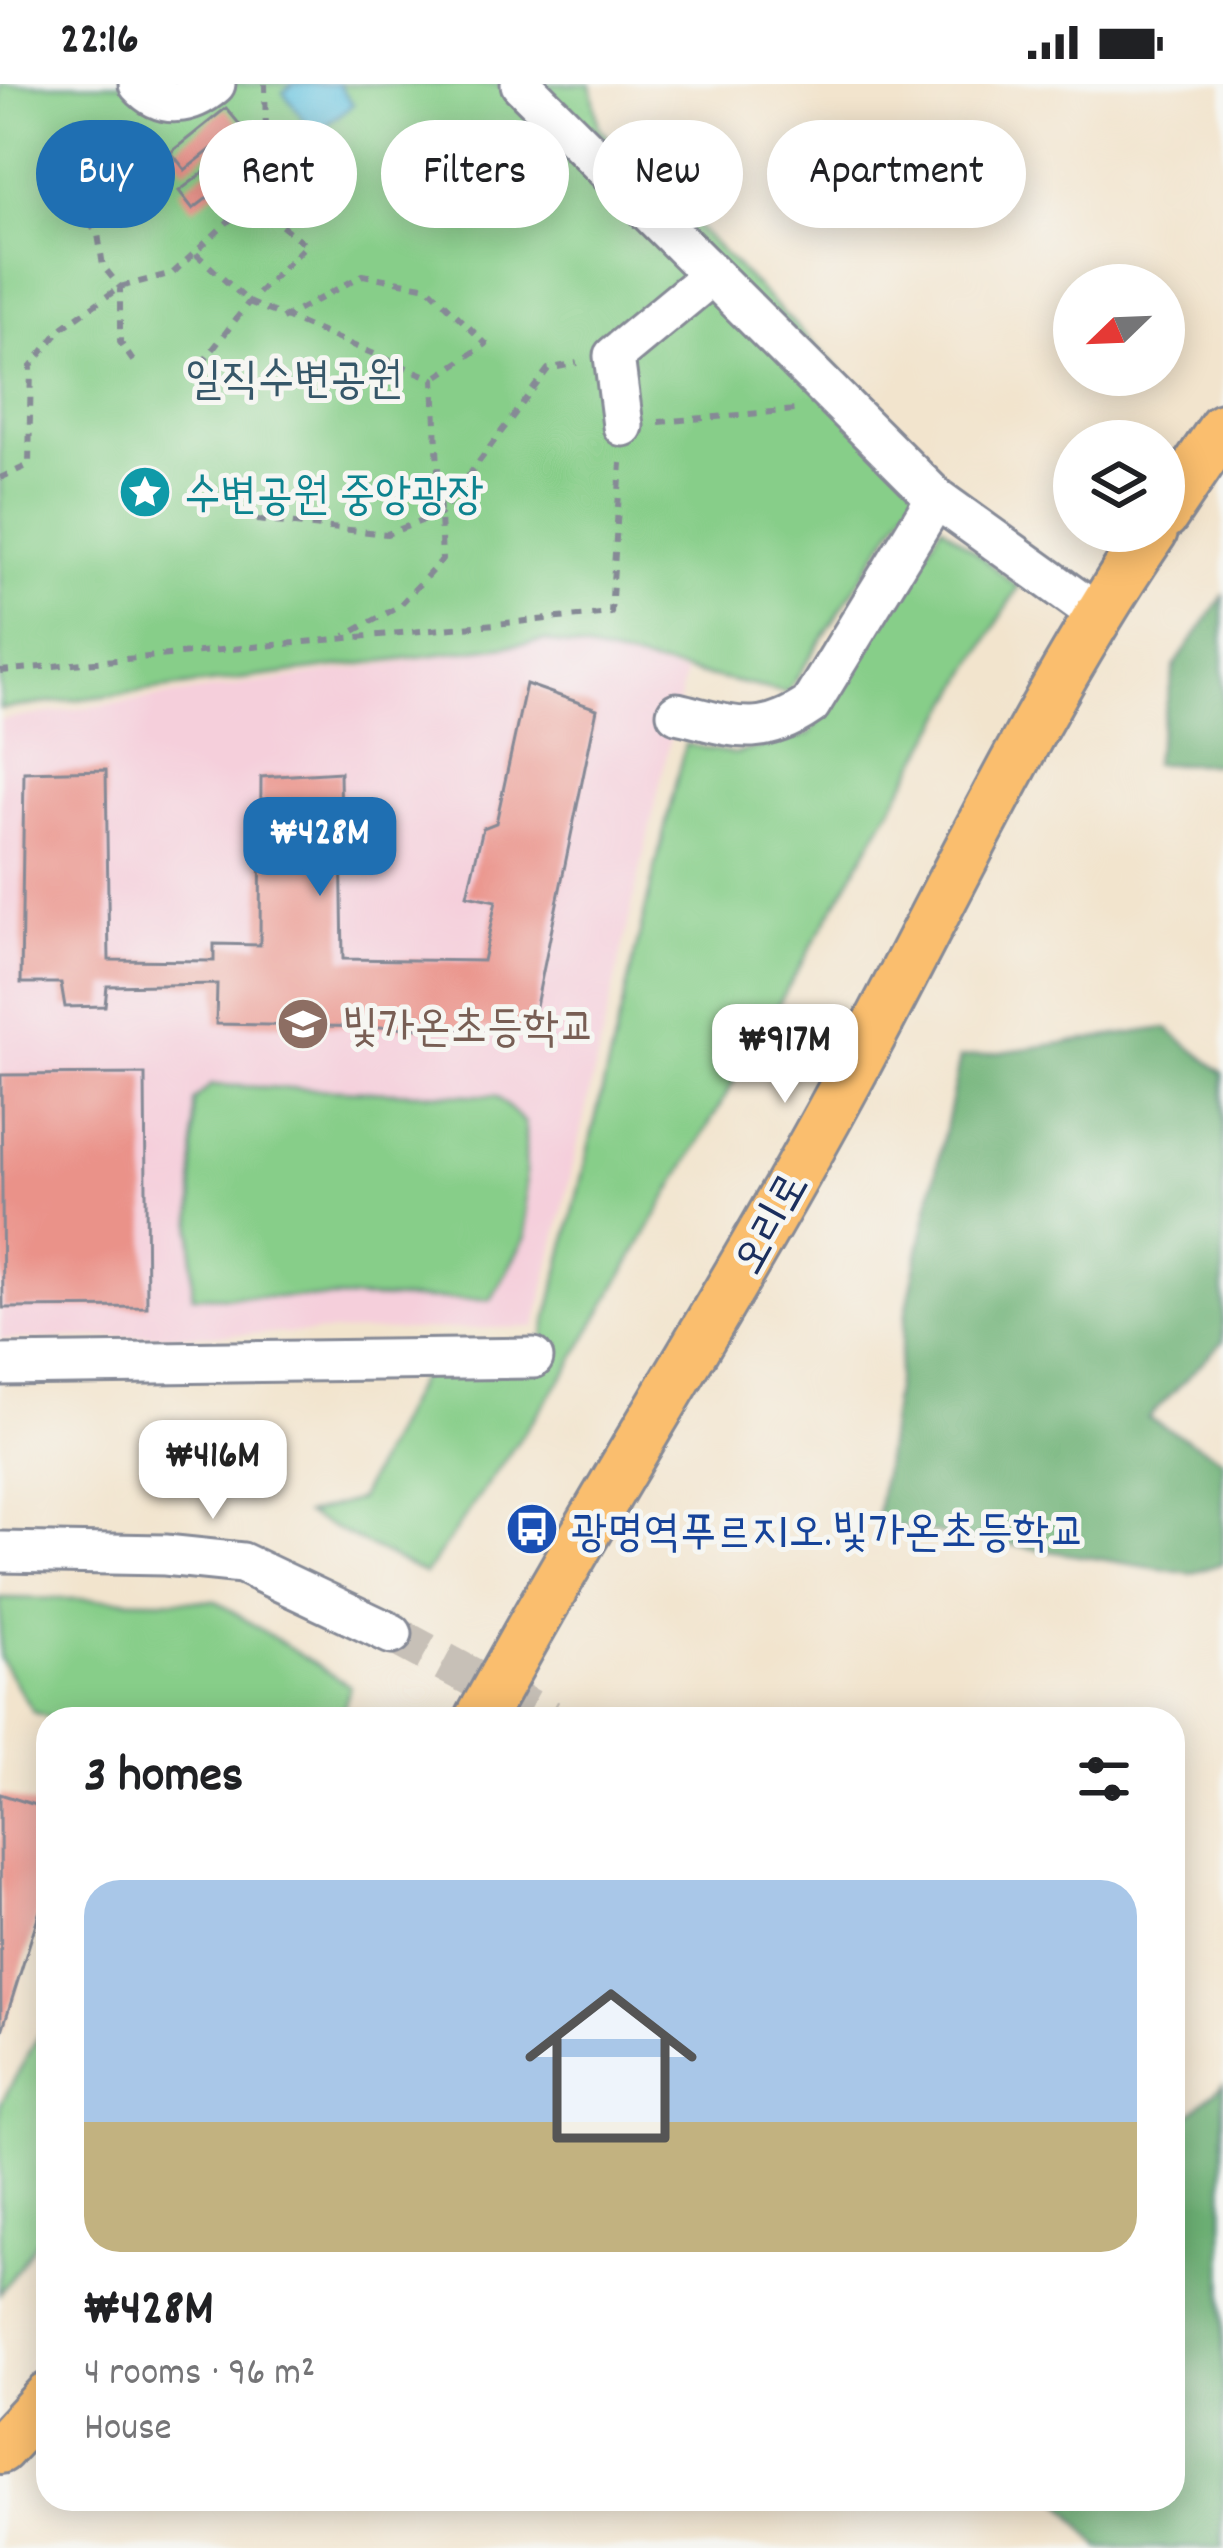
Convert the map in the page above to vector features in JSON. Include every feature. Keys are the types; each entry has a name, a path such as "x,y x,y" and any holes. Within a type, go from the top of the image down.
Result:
{"main road":[{"path":"1185,484 1223,428"},
{"name":"오리로","path":"487,1707 566,1561 678,1382 802,1161 1032,726 1140,552"},
{"path":"0,2449 36,2410"}],"street":[{"path":"139,84 164,103 184,102 214,84"},
{"path":"521,84 936,498 1100,616"},
{"path":"623,426 614,356 712,275"},
{"path":"677,713 755,730 787,721 809,705 936,498"},
{"path":"0,1365 533,1358"},
{"path":"0,1552 165,1555 242,1563 392,1634"}],"path":[{"path":"265,84 266,120"},
{"path":"93,228 103,266 120,287 121,341 137,367"},
{"path":"0,478 29,464 31,366 62,328 120,287 173,273 222,228"},
{"path":"191,378 249,302 306,245 284,228"},
{"path":"196,254 249,302 434,379"},
{"path":"282,319 364,274 428,287 486,344 434,379"},
{"path":"256,520 387,534 440,514 548,369 614,356"},
{"path":"339,639 398,608 442,560 434,379"},
{"path":"0,671 611,613 623,426 843,405"}],"shaded area":[{"name":"빛가온초등학교","path":"545,641 685,674 536,1327 0,1340 0,720"}],"green space":[{"name":"일직수변공원","path":"0,84 591,84 598,120 593,120 593,228 698,228 934,465 787,693 545,641 0,709"},
{"path":"942,525 1018,587 569,1368 425,1574 306,1514 359,1499 437,1343 541,1347 685,744 734,754 810,734"},
{"path":"1223,596 1223,764 1153,764 1175,665"},
{"path":"1166,1028 1223,1073 1223,1341 1148,1418 1223,1459 1223,1563 1191,1574 876,1523 906,1312 960,1058"},
{"path":"211,1085 496,1096 525,1123 526,1237 491,1300 192,1296 194,1101"},
{"path":"0,1598 216,1601 350,1686 344,1707 36,1707 36,1713 0,1658"},
{"path":"36,2040 36,2242 0,2294 0,2105"},
{"path":"1223,2084 1223,2548 1100,2548 1068,2511 1185,2511 1185,2118"}],"water":[{"path":"294,84 338,84 353,104 333,120 304,120 283,92"}],"building":[{"path":"226,108 236,120 211,120"},
{"path":"199,130 199,159 185,170 175,149"},
{"path":"199,176 199,204 193,209 179,191"},
{"path":"526,684 597,709 531,1030 216,1024 217,984 107,986 105,1006 65,1007 61,983 21,983 24,772 106,770 109,960 214,961 214,944 260,945 261,777 340,772 343,959 483,961 496,901 467,895 483,828 496,823"},
{"path":"145,1074 147,1307 3,1308 1,1075"},
{"path":"0,1794 36,1805 36,1923 1,2034"}],"tunnel":[{"path":"392,1634 528,1707"}],"place":[{"name":"수변공원 중앙광장","path":"145,492"},
{"name":"빛가온초등학교","path":"303,1024"},
{"name":"광명역푸르지오.빛가온초등학교","path":"532,1529"}]}
